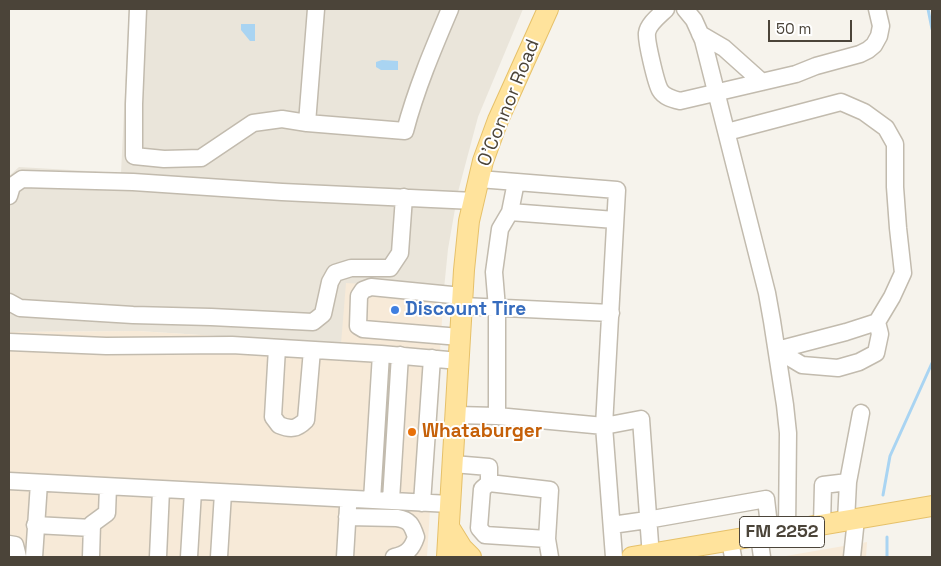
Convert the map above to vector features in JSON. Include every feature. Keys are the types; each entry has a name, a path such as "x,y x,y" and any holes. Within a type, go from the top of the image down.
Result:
{"main road":[{"name":"O'Connor Road","path":"447,557 464,270 469,221 483,161 498,120 548,9"},
{"name":"FM 2252","path":"644,556 731,549 772,534 932,506"},
{"path":"449,528 462,548 471,557"}],"lane":[{"path":"138,9 134,156 164,159 201,158 253,123 282,119 307,123 405,131 427,62 450,9"},
{"path":"307,123 316,9"},
{"path":"666,9 647,31 647,42 660,91 670,99 680,100 796,74 816,66 860,54 874,45 879,36 881,26 877,9"},
{"path":"684,9 694,20 703,40 717,93 767,293 785,405 788,433 772,534 762,557"},
{"path":"700,34 724,48 762,82"},
{"path":"726,132 841,102 864,112 886,128 895,144 895,187 903,273 892,297 877,322 777,350"},
{"path":"9,196 12,186 22,179 133,182 282,192 474,201"},
{"path":"479,179 617,190 604,426 614,557"},
{"path":"497,416 497,308 494,272 500,229 510,212 516,182"},
{"path":"9,302 20,308 133,315 313,322 323,314 330,282 335,273 351,268 390,268 400,253 404,197"},
{"path":"510,212 616,220"},
{"path":"460,337 364,330 358,326 359,296 363,290 371,287 497,308 611,313"},
{"path":"777,350 802,366 838,368 859,362 876,352 880,334 877,322"},
{"path":"9,342 106,346 232,346 400,355 459,361"},
{"path":"278,348 273,417 280,426 290,428 297,428 306,420 312,350"},
{"path":"372,500 381,354"},
{"path":"391,500 400,355"},
{"path":"422,503 432,358"},
{"path":"852,557 848,482 862,414"},
{"path":"456,415 497,416 604,426 641,419 647,520 644,556"},
{"path":"453,464 489,467 489,483"},
{"path":"9,481 450,504"},
{"path":"34,557 39,482"},
{"path":"822,525 823,485 848,482"},
{"path":"547,538 485,534 479,528 482,489 489,483 550,490 547,538 550,557"},
{"path":"92,557 92,524 107,512 108,487"},
{"path":"158,557 161,490"},
{"path":"189,557 193,492"},
{"path":"219,557 223,493"},
{"path":"346,557 348,499"},
{"path":"612,525 766,499 772,534"},
{"path":"347,517 397,518 409,522 416,537 412,548 400,556 394,557"},
{"path":"35,525 92,528"},
{"path":"9,544 15,545 18,557"}],"shaded area":[{"path":"129,9 523,9 478,117 458,192 448,249 444,289 341,344 138,331 9,332 9,176 19,167 121,173"},
{"path":"346,283 444,289 427,557 9,557 9,332 138,331 341,344"},
{"path":"867,542 866,557 780,557"}],"water":[{"path":"241,24 255,24 255,41 250,41 241,30"},
{"path":"382,60 398,61 398,70 381,70 376,67 376,62"}],"waterway":[{"path":"928,9 932,29"},
{"path":"883,495 890,456 932,363"},
{"path":"887,537 887,557"}],"place":[{"name":"Discount Tire","path":"395,310"},
{"name":"Whataburger","path":"412,432"}]}
